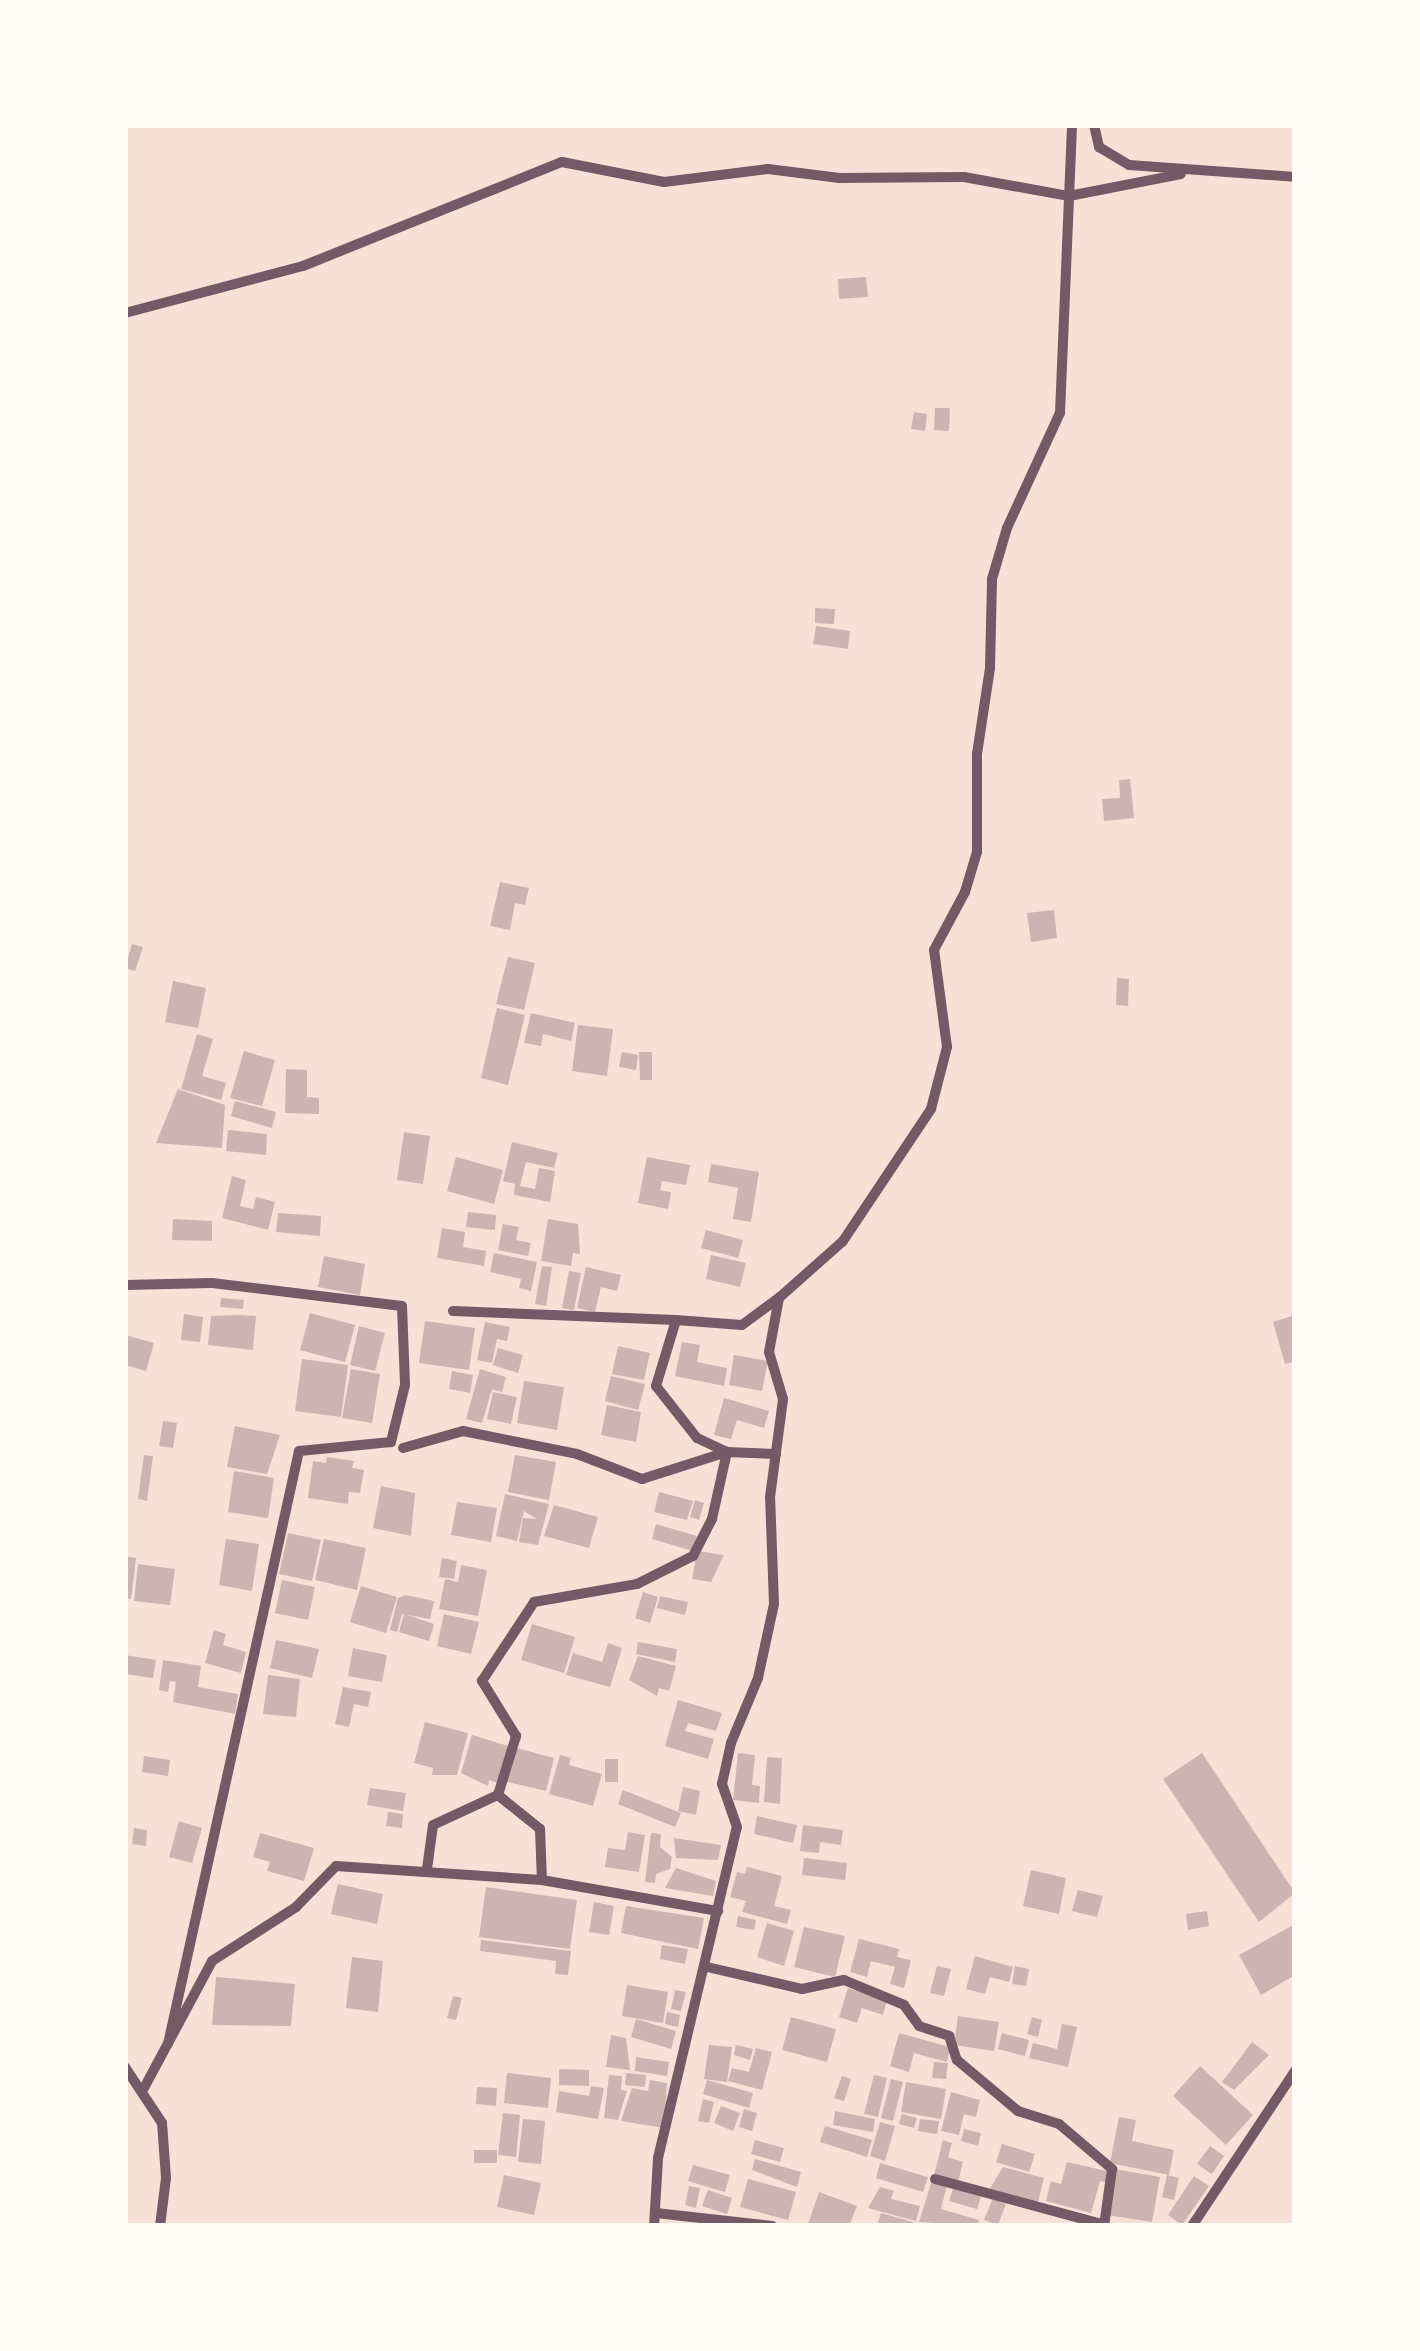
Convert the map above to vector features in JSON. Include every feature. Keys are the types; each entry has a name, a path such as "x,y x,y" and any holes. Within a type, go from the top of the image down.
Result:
{"street":[{"path":"453,1311 742,1324 843,1240 921,1131 940,1081 947,1047 934,950 965,892 977,852 977,754 990,668 992,579 1007,528 1060,413 1072,125"},
{"path":"1094,125 1099,147 1114,159 1181,174 1295,177"},
{"path":"125,313 302,266 562,162 645,180 768,169 839,178 964,177 1070,196 1181,174"},
{"path":"125,1285 212,1284 402,1306 405,1385 391,1442 299,1451 168,2044"},
{"path":"654,2226 656,2213 651,2201 658,2158 707,1967 737,1827 722,1784 731,1743 758,1678 774,1604 770,1497 783,1399 769,1352 780,1296"},
{"path":"676,1320 656,1386 697,1438 726,1452"},
{"path":"403,1448 464,1430 577,1454 642,1478 726,1452 776,1454"},
{"path":"426,1870 433,1824 498,1794 516,1736 482,1681 534,1602 637,1584 692,1556 712,1520 726,1452"},
{"path":"498,1794 540,1829 542,1880"},
{"path":"144,2088 212,1961 296,1906 336,1866 542,1880 718,1911"},
{"path":"707,1967 802,1989 844,1980 904,2004 919,2026 948,2036 957,2060 1018,2111 1059,2124 1112,2169 1103,2225 934,2179"},
{"path":"125,2066 144,2088 162,2123 166,2178 160,2226"},
{"path":"1192,2226 1295,2071"},
{"path":"656,2213 772,2226"}],"building":[{"path":"866,277 868,297 839,299 838,279"},
{"path":"935,408 950,408 949,431 934,430"},
{"path":"914,412 927,414 925,431 911,429"},
{"path":"815,608 835,609 834,624 815,623"},
{"path":"816,626 850,631 848,649 813,644"},
{"path":"1130,779 1134,818 1104,821 1102,799 1120,798 1119,780"},
{"path":"500,882 529,888 525,905 515,903 510,930 490,926"},
{"path":"1054,910 1057,938 1031,942 1027,913"},
{"path":"132,944 143,947 135,971 125,968"},
{"path":"508,957 535,963 524,1010 496,1004"},
{"path":"1117,978 1129,979 1128,1006 1116,1005"},
{"path":"173,981 206,988 198,1028 165,1022"},
{"path":"497,1008 525,1015 508,1085 481,1078"},
{"path":"531,1013 575,1023 571,1041 543,1034 541,1046 524,1043"},
{"path":"578,1025 613,1029 607,1076 572,1071"},
{"path":"197,1034 213,1039 202,1076 226,1083 221,1100 181,1089"},
{"path":"244,1051 275,1060 262,1106 230,1098"},
{"path":"622,1052 638,1055 636,1070 619,1067"},
{"path":"639,1052 652,1052 652,1080 640,1080"},
{"path":"286,1069 307,1070 307,1097 319,1098 319,1114 285,1113"},
{"path":"178,1089 225,1105 222,1148 156,1143"},
{"path":"235,1101 276,1112 272,1128 231,1116"},
{"path":"228,1130 267,1134 266,1155 226,1151"},
{"path":"404,1132 430,1136 423,1184 397,1180"},
{"path":"512,1142 558,1153 554,1168 526,1162 520,1186 535,1189 539,1168 555,1171 550,1202 514,1195 515,1184 503,1181"},
{"path":"456,1157 503,1170 494,1204 447,1191"},
{"path":"647,1157 690,1165 686,1185 662,1181 660,1190 671,1192 668,1209 638,1203"},
{"path":"711,1164 759,1172 751,1222 733,1219 738,1188 708,1182"},
{"path":"232,1176 246,1180 240,1206 253,1209 256,1197 275,1202 268,1230 222,1218"},
{"path":"468,1212 496,1215 495,1230 466,1227"},
{"path":"278,1213 321,1216 320,1236 276,1232"},
{"path":"173,1219 212,1221 212,1241 172,1240"},
{"path":"548,1219 578,1224 580,1254 573,1253 571,1266 541,1261"},
{"path":"503,1224 519,1227 516,1240 531,1243 528,1256 498,1250"},
{"path":"442,1228 465,1232 463,1247 486,1251 484,1266 437,1258"},
{"path":"706,1230 743,1240 738,1258 701,1248"},
{"path":"494,1253 537,1262 531,1291 519,1288 521,1279 490,1272"},
{"path":"711,1255 746,1263 740,1287 706,1279"},
{"path":"324,1256 365,1264 360,1295 318,1287"},
{"path":"542,1266 552,1267 546,1306 535,1304"},
{"path":"586,1267 621,1275 617,1291 601,1287 595,1312 577,1308"},
{"path":"569,1271 581,1273 574,1310 562,1308"},
{"path":"221,1298 244,1300 243,1309 220,1307"},
{"path":"310,1313 355,1325 345,1362 300,1350"},
{"path":"184,1314 203,1317 200,1342 181,1340"},
{"path":"1295,1315 1295,1361 1285,1364 1273,1322"},
{"path":"211,1316 256,1316 253,1350 208,1345"},
{"path":"425,1321 475,1328 469,1370 419,1363"},
{"path":"485,1322 510,1327 507,1341 497,1339 492,1363 477,1360"},
{"path":"359,1326 385,1333 375,1371 350,1365"},
{"path":"125,1335 154,1343 146,1371 125,1365"},
{"path":"682,1342 700,1345 697,1362 727,1368 724,1386 675,1376"},
{"path":"618,1346 650,1353 644,1380 612,1374"},
{"path":"498,1348 523,1355 518,1373 493,1365"},
{"path":"734,1355 768,1361 762,1391 729,1385"},
{"path":"302,1359 348,1365 341,1417 295,1411"},
{"path":"351,1369 380,1374 372,1423 342,1418"},
{"path":"480,1369 506,1377 502,1392 492,1389 482,1423 466,1419"},
{"path":"452,1371 473,1375 470,1393 449,1389"},
{"path":"611,1376 645,1384 638,1410 605,1401"},
{"path":"524,1381 564,1387 557,1430 517,1423"},
{"path":"493,1392 517,1397 511,1424 487,1419"},
{"path":"724,1398 769,1411 764,1428 737,1420 731,1439 714,1435"},
{"path":"607,1405 641,1412 636,1442 601,1435"},
{"path":"163,1421 177,1423 173,1448 159,1446"},
{"path":"235,1426 280,1435 267,1474 227,1467"},
{"path":"144,1455 153,1456 147,1501 138,1499"},
{"path":"515,1455 556,1462 549,1500 508,1492"},
{"path":"327,1457 354,1461 352,1468 364,1470 360,1493 349,1492 348,1504 308,1498 313,1461 326,1463"},
{"path":"234,1471 274,1478 268,1518 228,1512"},
{"path":"381,1486 415,1493 411,1536 373,1528"},
{"path":"659,1492 693,1501 687,1520 654,1512"},
{"path":"505,1494 549,1504 538,1545 519,1542 523,1518 537,1519 524,1511 517,1541 496,1536"},
{"path":"695,1500 704,1503 699,1520 690,1517"},
{"path":"457,1502 497,1508 491,1542 451,1535"},
{"path":"554,1505 598,1517 589,1548 544,1536"},
{"path":"656,1524 697,1536 693,1551 652,1539"},
{"path":"288,1533 321,1540 312,1581 279,1574"},
{"path":"226,1539 259,1544 252,1591 219,1585"},
{"path":"324,1539 366,1548 357,1590 315,1580"},
{"path":"697,1551 724,1555 711,1582 692,1579"},
{"path":"125,1556 136,1558 131,1599 125,1598"},
{"path":"442,1558 457,1561 454,1579 439,1577"},
{"path":"138,1564 175,1569 170,1605 134,1601"},
{"path":"461,1565 487,1570 478,1616 439,1609 445,1579 458,1582"},
{"path":"282,1580 315,1587 308,1620 275,1613"},
{"path":"361,1586 397,1597 386,1633 350,1622"},
{"path":"643,1592 658,1597 650,1623 635,1618"},
{"path":"406,1595 434,1601 430,1619 402,1614 397,1632 390,1630 398,1598"},
{"path":"660,1596 688,1602 685,1615 657,1608"},
{"path":"404,1614 434,1624 429,1641 399,1632"},
{"path":"444,1614 479,1622 471,1654 437,1646"},
{"path":"532,1624 575,1637 564,1673 521,1660"},
{"path":"214,1630 226,1634 223,1645 246,1652 241,1673 205,1663"},
{"path":"276,1640 319,1649 312,1678 270,1668"},
{"path":"638,1642 677,1649 675,1662 636,1654"},
{"path":"608,1643 622,1648 610,1687 566,1675 573,1653 602,1662"},
{"path":"353,1648 387,1655 382,1682 348,1676"},
{"path":"125,1655 156,1660 153,1678 125,1674"},
{"path":"638,1656 676,1666 669,1691 659,1688 657,1696 629,1680"},
{"path":"163,1660 201,1666 198,1687 238,1694 235,1714 173,1702 176,1682 170,1681 168,1692 159,1690"},
{"path":"268,1675 300,1679 296,1717 263,1714"},
{"path":"343,1687 371,1692 368,1707 354,1704 349,1727 335,1724"},
{"path":"678,1700 722,1713 716,1731 688,1723 685,1731 714,1739 708,1759 665,1746"},
{"path":"425,1722 468,1733 457,1775 432,1775 433,1768 414,1763"},
{"path":"472,1735 512,1747 500,1784 489,1780 488,1786 461,1773"},
{"path":"513,1747 554,1758 546,1791 504,1781"},
{"path":"738,1753 755,1755 752,1785 760,1786 759,1803 733,1800"},
{"path":"1202,1753 1295,1893 1259,1922 1163,1779"},
{"path":"560,1755 571,1758 569,1765 602,1774 593,1806 549,1794"},
{"path":"144,1756 170,1760 168,1776 142,1772"},
{"path":"767,1757 782,1758 780,1804 764,1802"},
{"path":"605,1759 618,1759 618,1782 605,1782"},
{"path":"683,1787 700,1791 696,1815 678,1811"},
{"path":"370,1788 406,1793 403,1811 367,1805"},
{"path":"623,1790 681,1813 675,1827 618,1804"},
{"path":"388,1812 403,1814 402,1828 386,1826"},
{"path":"757,1816 797,1825 793,1843 754,1834"},
{"path":"179,1821 202,1828 192,1863 169,1857"},
{"path":"803,1825 843,1830 841,1845 820,1842 819,1853 800,1851"},
{"path":"134,1828 147,1830 146,1846 132,1844"},
{"path":"628,1832 645,1835 639,1872 605,1867 608,1848 625,1850"},
{"path":"260,1833 314,1848 304,1881 267,1871 270,1862 253,1857"},
{"path":"651,1833 661,1834 660,1847 672,1857 670,1869 656,1874 655,1883 645,1882"},
{"path":"674,1838 721,1845 718,1860 676,1858"},
{"path":"804,1858 847,1863 845,1880 802,1875"},
{"path":"747,1867 782,1876 774,1906 791,1910 787,1924 742,1912 746,1901 730,1897 737,1872 745,1874"},
{"path":"676,1868 716,1881 713,1896 665,1888"},
{"path":"1031,1870 1066,1878 1059,1914 1023,1906"},
{"path":"338,1884 383,1894 377,1924 331,1914"},
{"path":"486,1887 577,1900 570,1949 479,1937"},
{"path":"1078,1890 1103,1896 1097,1917 1072,1911"},
{"path":"594,1902 614,1906 609,1935 589,1932"},
{"path":"626,1906 704,1918 698,1949 621,1933"},
{"path":"1207,1911 1209,1926 1188,1930 1186,1914"},
{"path":"738,1916 756,1920 754,1930 736,1927"},
{"path":"767,1923 794,1931 784,1966 757,1957"},
{"path":"1295,1924 1295,1975 1261,1995 1239,1955"},
{"path":"804,1927 845,1936 835,1977 794,1967"},
{"path":"859,1939 899,1949 897,1957 911,1960 904,1988 890,1984 895,1967 871,1961 867,1977 850,1972"},
{"path":"481,1940 571,1951 568,1975 555,1974 556,1961 480,1951"},
{"path":"662,1945 688,1949 685,1964 660,1959"},
{"path":"975,1956 1013,1967 1009,1982 990,1977 985,1994 966,1989"},
{"path":"352,1957 383,1961 378,2012 346,2008"},
{"path":"937,1966 951,1969 944,1996 930,1993"},
{"path":"1015,1966 1029,1969 1026,1986 1012,1984"},
{"path":"216,1977 295,1984 291,2026 212,2025"},
{"path":"627,1985 668,1992 663,2023 622,2016"},
{"path":"848,1988 887,2000 883,2015 862,2008 857,2023 839,2017"},
{"path":"675,1990 686,1992 681,2011 671,2009"},
{"path":"453,1996 462,1998 456,2020 447,2018"},
{"path":"667,2012 680,2015 678,2027 665,2024"},
{"path":"958,2016 999,2022 994,2051 954,2045"},
{"path":"791,2017 836,2029 827,2062 782,2050"},
{"path":"1032,2017 1042,2020 1038,2037 1027,2034"},
{"path":"636,2019 676,2031 671,2049 631,2037"},
{"path":"1062,2024 1077,2027 1068,2067 1029,2058 1033,2043 1057,2049"},
{"path":"899,2033 950,2047 947,2062 914,2053 909,2072 890,2066"},
{"path":"1002,2033 1029,2040 1025,2056 998,2049"},
{"path":"611,2035 626,2038 630,2070 606,2067"},
{"path":"1252,2042 1269,2055 1234,2090 1222,2082"},
{"path":"709,2045 732,2047 727,2082 704,2079"},
{"path":"736,2045 753,2049 750,2060 734,2055"},
{"path":"756,2048 772,2052 762,2090 728,2081 732,2068 749,2072"},
{"path":"636,2057 669,2062 667,2076 635,2071"},
{"path":"934,2062 948,2063 946,2079 932,2078"},
{"path":"1200,2066 1253,2115 1226,2145 1173,2096"},
{"path":"559,2069 589,2070 589,2086 559,2085"},
{"path":"507,2073 551,2078 548,2108 504,2103"},
{"path":"626,2073 646,2075 645,2087 625,2085"},
{"path":"609,2075 622,2076 621,2090 627,2091 618,2120 604,2118"},
{"path":"874,2075 887,2078 878,2117 864,2114"},
{"path":"842,2076 851,2079 844,2101 834,2098"},
{"path":"891,2079 903,2082 893,2121 881,2118"},
{"path":"650,2080 667,2083 664,2128 621,2121 632,2088 648,2091"},
{"path":"707,2080 753,2093 749,2108 703,2094"},
{"path":"906,2082 946,2089 941,2119 901,2112"},
{"path":"591,2086 604,2088 598,2119 556,2112 559,2091 589,2096"},
{"path":"477,2087 497,2088 496,2106 476,2104"},
{"path":"951,2092 980,2100 976,2117 964,2114 959,2135 941,2131"},
{"path":"703,2099 714,2102 709,2123 698,2121"},
{"path":"721,2106 740,2113 733,2131 714,2123"},
{"path":"744,2109 757,2113 752,2131 739,2127"},
{"path":"835,2111 875,2119 873,2132 833,2125"},
{"path":"503,2113 520,2115 516,2157 498,2155"},
{"path":"902,2114 917,2118 914,2128 899,2124"},
{"path":"1119,2117 1136,2120 1132,2141 1174,2150 1169,2175 1110,2163"},
{"path":"523,2119 545,2121 541,2164 518,2162"},
{"path":"920,2119 939,2121 937,2134 918,2131"},
{"path":"880,2122 895,2126 885,2161 870,2156"},
{"path":"825,2126 872,2140 867,2157 820,2142"},
{"path":"964,2129 981,2133 978,2146 961,2141"},
{"path":"755,2140 784,2148 780,2162 751,2154"},
{"path":"943,2140 952,2143 948,2157 963,2162 958,2182 934,2175"},
{"path":"1002,2144 1035,2154 1029,2172 996,2162"},
{"path":"1210,2146 1224,2156 1212,2174 1197,2164"},
{"path":"474,2150 497,2150 497,2163 474,2163"},
{"path":"755,2159 801,2172 797,2187 752,2170"},
{"path":"1067,2162 1111,2172 1108,2183 1100,2181 1091,2213 1046,2201 1051,2181 1061,2184"},
{"path":"880,2163 928,2177 923,2192 876,2178"},
{"path":"693,2165 730,2175 725,2192 688,2181"},
{"path":"1003,2167 1044,2178 1038,2202 989,2190"},
{"path":"1114,2169 1160,2177 1152,2222 1107,2215"},
{"path":"504,2175 541,2183 534,2215 497,2207"},
{"path":"1167,2175 1179,2178 1174,2200 1162,2197"},
{"path":"1194,2176 1209,2186 1182,2225 1168,2215"},
{"path":"748,2179 796,2192 788,2220 740,2207"},
{"path":"932,2180 947,2185 941,2209 979,2220 978,2226 919,2222"},
{"path":"954,2185 982,2193 977,2209 949,2201"},
{"path":"689,2186 700,2188 696,2208 685,2205"},
{"path":"880,2187 894,2191 891,2199 920,2206 916,2221 868,2208"},
{"path":"708,2190 732,2198 727,2214 702,2206"},
{"path":"819,2192 857,2206 849,2226 808,2224"},
{"path":"993,2198 1006,2204 998,2225 984,2220"},
{"path":"881,2213 913,2222 912,2226 877,2226"}]}
